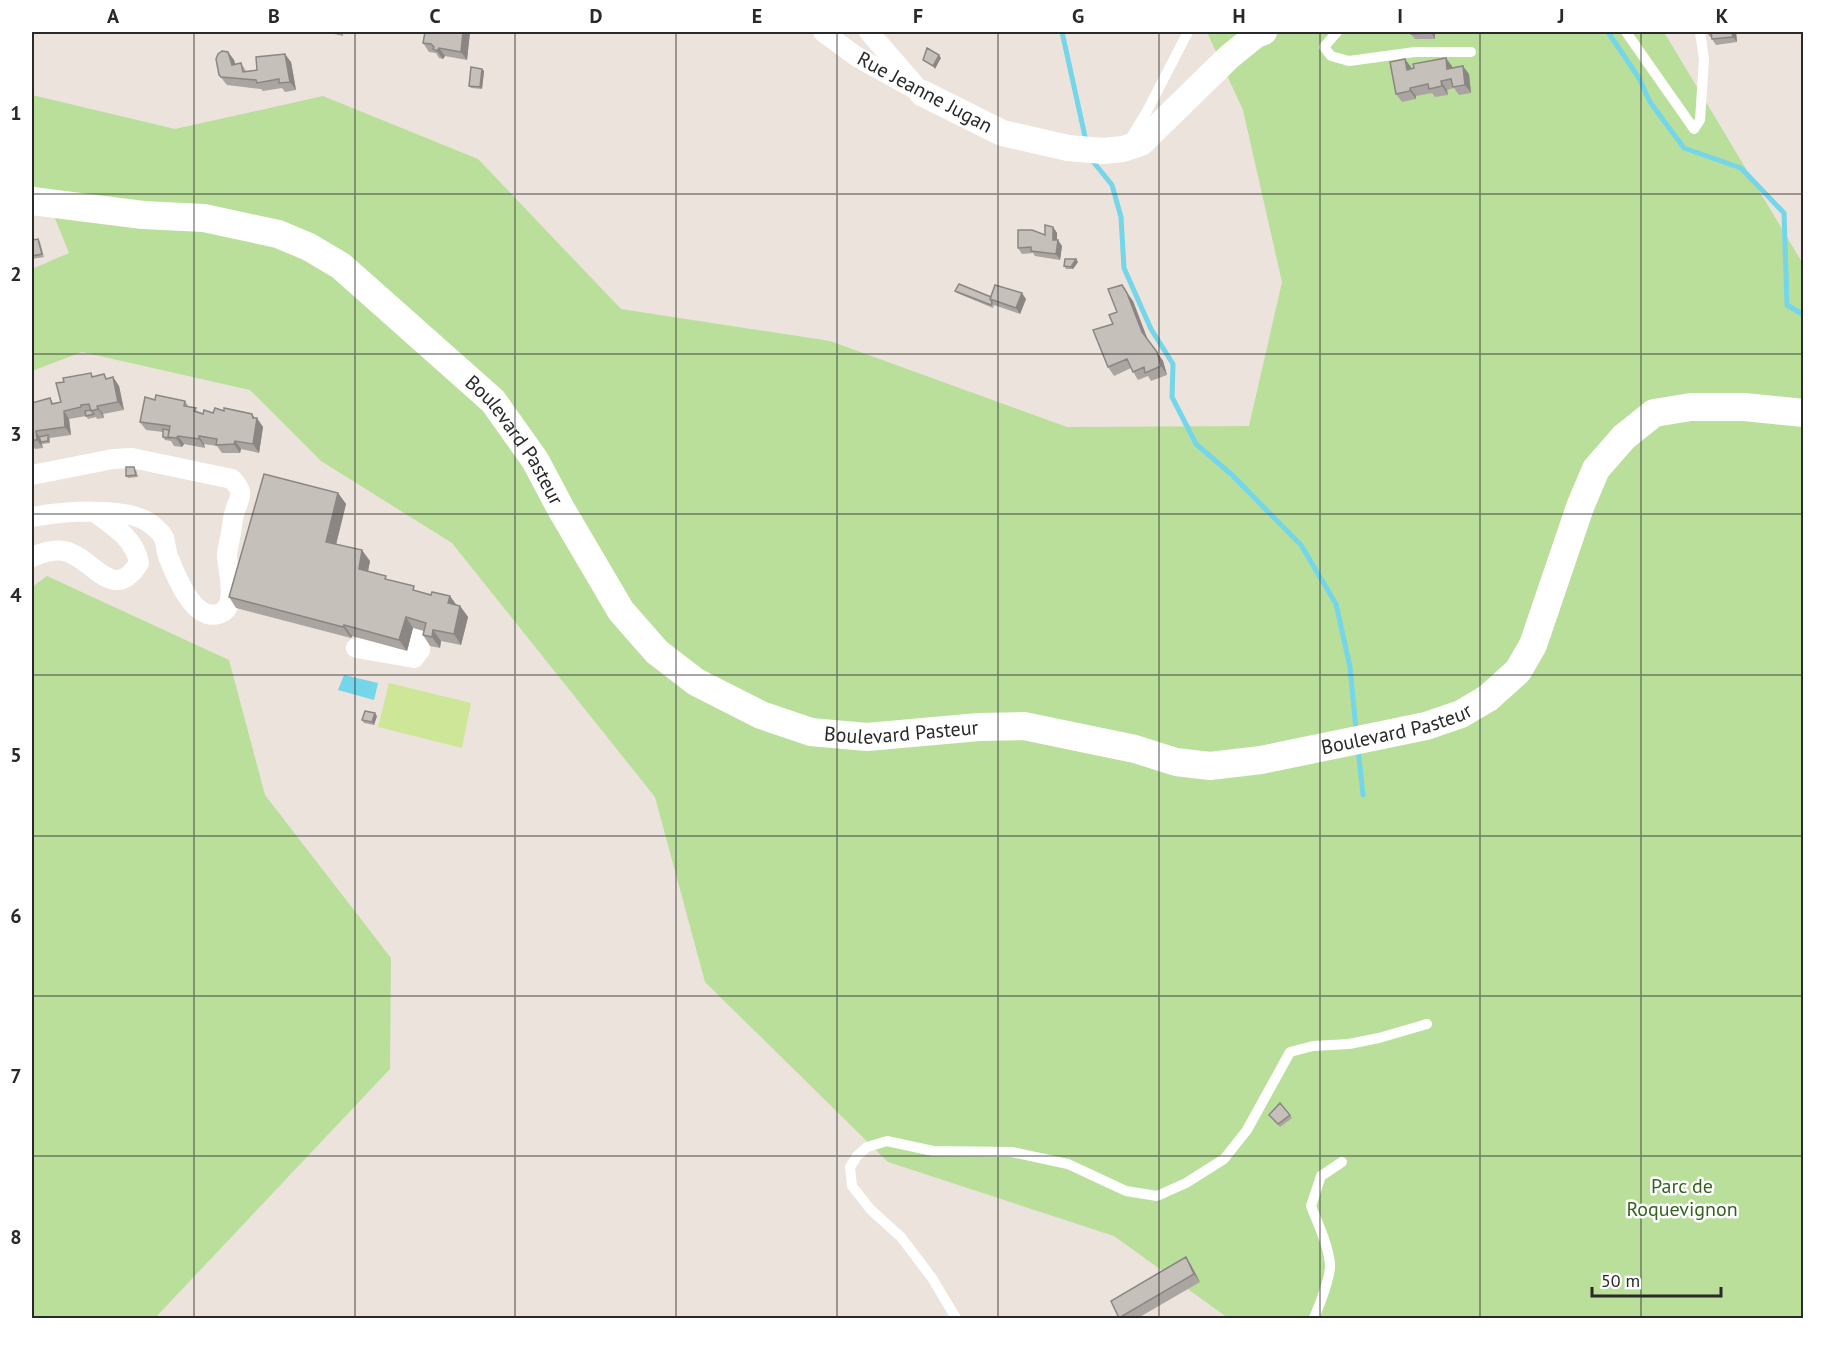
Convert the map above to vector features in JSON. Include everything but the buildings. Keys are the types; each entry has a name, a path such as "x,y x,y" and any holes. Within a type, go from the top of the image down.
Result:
{"main road":[{"name":"Boulevard Pasteur","path":"32,201 143,215 204,218 278,234 309,247 341,266 493,401 535,460 621,611 657,651 696,682 761,715 811,732 867,736 979,727 1024,726 1135,748 1176,762 1210,766 1286,756 1426,726 1461,714 1488,698 1518,671 1533,645 1580,507 1596,469 1624,437 1654,413 1691,407 1744,407 1803,413"}],"street":[{"name":"Rue Jeanne Jugan","path":"823,32 856,57 1002,133 1068,148 1113,150"},
{"path":"869,32 922,93"},
{"path":"1113,150 1141,143 1229,57 1256,35 1264,32"},
{"path":"32,475 113,459 132,458 232,479 239,486 242,497 235,512 227,554 230,590 227,608 219,614 208,615 197,609 185,592 167,555 164,537 151,523 126,513 60,512 32,517"},
{"path":"32,557 64,551 113,580 123,580 139,563 136,550 120,531 96,513"},
{"path":"230,590 251,592"},
{"path":"356,648 414,658 420,650 418,638 369,622"}],"lane":[{"path":"1113,150 1147,111 1188,32"},
{"path":"1337,32 1324,47 1331,56 1349,61 1415,52 1471,52"},
{"path":"1626,32 1694,129 1700,120 1704,59 1700,32"},
{"path":"956,1318 932,1278 902,1237 871,1210 852,1186 850,1167 867,1147 886,1141 933,1151 1012,1152 1068,1164 1126,1191 1157,1196 1186,1183 1224,1159 1247,1130 1290,1052 1313,1046 1349,1044 1369,1040 1427,1024"},
{"path":"1314,1318 1322,1299 1330,1266 1324,1240 1311,1206 1321,1176 1342,1162"}],"green space":[{"name":"Parc de Roquevignon","path":"1207,32 1664,32 1803,264 1803,1318 1228,1318 1114,1236 888,1162 705,982 655,797 452,543 321,461 250,390 82,352 32,371 32,269 69,253 43,189 32,186 32,95 175,129 323,96 478,159 621,309 830,341 1067,427 1249,426 1282,282 1243,110"},
{"path":"47,576 229,660 265,795 391,958 390,1069 155,1318 32,1318 32,587"},
{"path":"389,683 471,703 462,748 378,727"}],"water":[{"path":"344,675 378,683 374,700 338,690"}],"waterway":[{"path":"1062,32 1086,141"},
{"path":"1608,32 1639,78 1650,102 1684,148 1741,168 1784,213 1787,305 1804,315"},
{"path":"1091,159 1112,185 1121,217 1124,268 1151,329 1173,364 1172,397 1196,444 1231,474 1301,545 1336,604 1350,667 1356,730"},
{"path":"1358,748 1363,795"}]}
